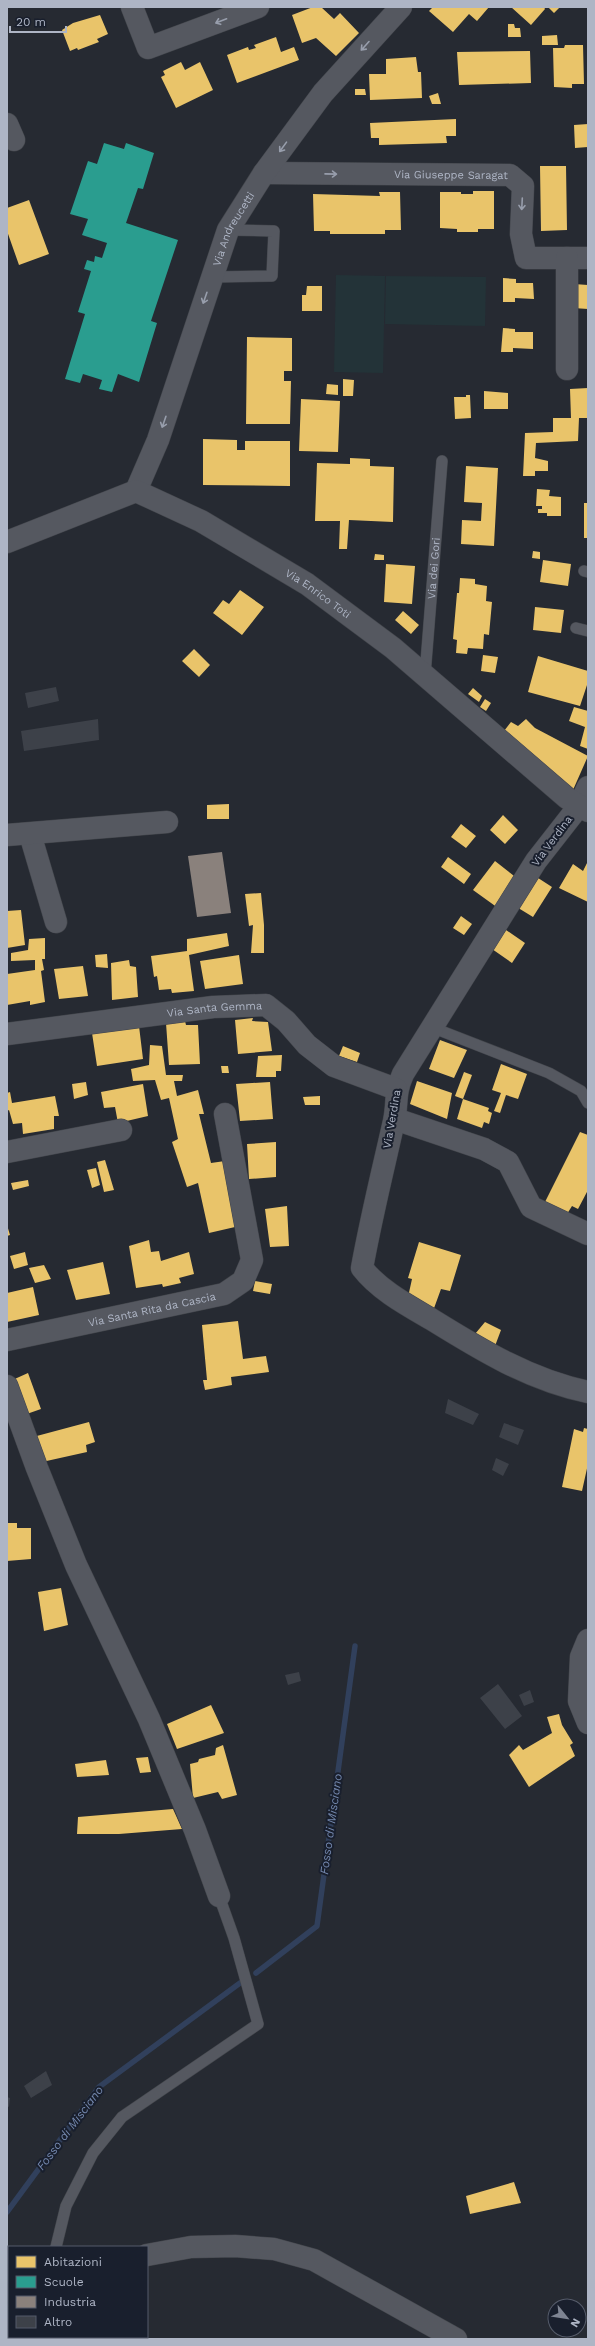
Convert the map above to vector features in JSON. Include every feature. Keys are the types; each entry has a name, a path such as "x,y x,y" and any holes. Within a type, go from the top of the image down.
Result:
{"street":[{"path":"132,7 148,48 258,7"},
{"name":"Via Andreucetti","path":"136,491 158,440 228,230 264,173 382,15 401,7"},
{"name":"Via Giuseppe Saragat","path":"264,173 510,175 523,186 521,234 526,258 588,258"},
{"path":"567,258 567,369"},
{"path":"7,542 136,491"},
{"name":"Via Enrico Toti","path":"136,491 201,521 307,584 393,648 585,801"},
{"name":"Via Verdina","path":"585,801 536,861 432,1027 396,1089 395,1119 372,1213 362,1268 369,1277 406,1304 492,1356 516,1368 572,1389 588,1392"},
{"path":"7,835 167,822"},
{"path":"30,834 56,922"},
{"name":"Via Santa Gemma","path":"7,1034 213,1007 266,1006 286,1021 307,1045 334,1066 396,1089"},
{"name":"Via Santa Rita da Cascia","path":"7,1340 224,1294 243,1281 252,1260 224,1114"},
{"path":"395,1119 484,1148 508,1162 531,1207 588,1234"},
{"path":"7,1152 121,1130"},
{"path":"7,1386 37,1468 76,1565 149,1719 195,1830 219,1896"},
{"path":"588,1640 581,1657 579,1701 588,1723"},
{"path":"148,2255 191,2247 235,2246 274,2249 287,2252 314,2260 456,2339"}],"lane":[{"path":"213,277 272,276 274,231 228,230"},
{"name":"Via dei Gori","path":"425,675 442,461"},
{"path":"576,628 588,631"},
{"path":"432,1027 549,1073 581,1091 588,1103"},
{"path":"56,2246 66,2206 93,2153 122,2117 258,2024 234,1938 219,1896"}],"shaded area":[{"path":"336,275 385,276 383,373 334,372"},
{"path":"386,276 486,277 485,326 385,324"}],"building: Abitazioni":[{"path":"313,7 321,7 334,19 340,13 359,33 336,56 316,38 302,43 292,15"},
{"path":"433,7 489,7 477,21 469,14 453,32 429,11"},
{"path":"511,7 544,7 545,9 531,25"},
{"path":"548,7 560,7 554,13"},
{"path":"100,15 108,34 97,39 99,42 78,50 77,48 70,51 62,30 73,23"},
{"path":"508,24 514,24 515,28 520,28 521,37 508,37"},
{"path":"557,35 558,45 542,45 542,36"},
{"path":"276,37 281,52 294,47 299,60 237,83 227,55 248,47 249,50 256,48 254,45"},
{"path":"565,45 583,45 584,84 572,84 572,88 554,87 553,48 564,48"},
{"path":"530,51 531,83 459,85 457,52"},
{"path":"416,57 418,72 421,72 422,98 370,100 369,74 386,74 386,59"},
{"path":"181,62 185,70 200,62 213,90 176,108 161,77 165,75 163,71"},
{"path":"355,89 365,89 366,95 355,95"},
{"path":"438,93 441,104 432,104 429,96"},
{"path":"456,119 456,136 446,136 447,143 379,145 379,138 371,138 370,123"},
{"path":"588,124 588,147 575,148 574,125"},
{"path":"540,166 566,166 567,230 541,231"},
{"path":"473,191 494,191 494,229 478,229 478,232 457,232 457,229 440,228 440,192 461,192 461,194 473,194"},
{"path":"379,192 400,192 401,230 385,230 385,234 330,234 330,231 314,231 313,194 380,196"},
{"path":"29,200 49,254 19,265 7,231 7,208"},
{"path":"503,278 516,279 516,283 533,283 534,299 515,298 515,302 503,302"},
{"path":"574,284 588,285 588,309 573,308"},
{"path":"307,286 322,286 322,311 302,311 302,295 306,295"},
{"path":"503,328 515,329 515,332 533,332 533,349 513,348 513,352 501,352"},
{"path":"247,337 292,338 292,371 284,371 284,381 291,381 290,424 246,424"},
{"path":"343,379 354,380 353,396 343,396"},
{"path":"327,384 338,385 338,395 326,394"},
{"path":"588,388 588,418 579,418 578,441 536,443 535,458 548,461 548,471 535,471 535,476 523,476 525,433 553,432 553,418 571,418 570,389"},
{"path":"484,391 508,393 508,409 484,409"},
{"path":"466,395 470,395 471,418 455,419 454,397 466,397"},
{"path":"301,399 340,401 338,452 299,451"},
{"path":"203,439 237,440 237,450 245,450 245,441 290,441 290,486 203,485"},
{"path":"350,458 370,459 370,466 394,467 393,522 349,520 347,549 339,549 340,521 315,521 317,463 350,464"},
{"path":"466,466 498,468 494,546 461,544 462,520 481,521 482,503 464,502"},
{"path":"537,489 550,490 549,496 561,497 561,516 547,516 547,513 538,513 538,509 542,509 542,506 536,506"},
{"path":"584,503 588,503 588,538 584,538"},
{"path":"533,551 540,552 540,559 532,558"},
{"path":"375,554 384,555 384,560 374,560"},
{"path":"543,560 571,564 568,586 540,582"},
{"path":"386,564 415,566 412,604 384,602"},
{"path":"460,578 475,579 475,584 487,586 486,601 492,602 489,635 484,634 483,649 468,648 467,654 456,653 457,640 453,639 457,593 459,593"},
{"path":"240,590 264,607 242,635 213,613 223,600 229,604"},
{"path":"535,607 564,610 561,633 533,630"},
{"path":"403,611 419,625 411,634 395,620"},
{"path":"194,649 210,665 199,677 182,661"},
{"path":"483,655 498,657 495,673 481,671"},
{"path":"538,656 588,671 588,682 580,706 528,692"},
{"path":"473,688 482,696 479,702 468,694"},
{"path":"485,699 491,703 486,711 480,707"},
{"path":"574,707 588,711 588,749 580,746 585,727 569,721"},
{"path":"526,719 535,728 588,756 573,790 504,731 511,722 518,726"},
{"path":"229,804 229,819 207,819 207,805"},
{"path":"503,815 518,830 505,844 490,830"},
{"path":"461,824 476,836 466,848 451,837"},
{"path":"448,857 471,874 464,884 441,867"},
{"path":"495,861 518,879 498,908 473,890"},
{"path":"588,861 588,902 559,888 573,864 583,871"},
{"path":"535,876 552,887 533,917 515,906"},
{"path":"261,893 264,925 264,953 251,953 253,925 249,926 245,894"},
{"path":"21,910 25,945 7,948 7,911"},
{"path":"461,916 472,924 464,935 453,928"},
{"path":"506,930 525,943 512,963 492,949"},
{"path":"227,933 229,946 189,955 194,991 172,993 171,989 159,990 157,976 154,977 151,956 187,951 187,939"},
{"path":"45,938 45,959 42,959 44,970 41,971 45,1002 30,1005 30,1001 7,1005 7,974 35,970 35,960 11,961 11,953 28,950 29,939"},
{"path":"107,954 108,968 96,967 95,955"},
{"path":"239,955 243,984 205,989 200,961"},
{"path":"129,960 130,966 136,967 138,997 112,1000 111,963"},
{"path":"83,966 88,996 59,999 54,969"},
{"path":"253,1018 252,1021 268,1022 272,1051 238,1054 235,1020"},
{"path":"185,1021 186,1025 198,1025 200,1064 169,1065 166,1023"},
{"path":"139,1026 143,1059 97,1066 92,1033"},
{"path":"440,1040 467,1050 454,1078 429,1069"},
{"path":"150,1045 162,1046 166,1075 183,1075 182,1081 174,1081 177,1096 198,1090 204,1114 199,1114 211,1163 225,1161 235,1227 209,1233 198,1183 187,1187 172,1142 178,1139 169,1098 161,1100 155,1080 133,1081 131,1069 149,1065"},
{"path":"343,1046 360,1053 357,1062 339,1056"},
{"path":"282,1055 281,1071 276,1071 276,1077 256,1077 258,1056"},
{"path":"501,1064 527,1074 518,1099 506,1095 500,1113 494,1111 501,1093 492,1090"},
{"path":"221,1066 228,1066 229,1073 222,1073"},
{"path":"464,1072 472,1075 463,1099 455,1096"},
{"path":"417,1081 452,1093 447,1119 410,1104"},
{"path":"86,1082 88,1095 74,1099 72,1084"},
{"path":"270,1082 273,1119 240,1121 236,1084"},
{"path":"143,1084 148,1116 118,1123 115,1107 104,1108 101,1092"},
{"path":"10,1092 12,1103 55,1096 59,1116 54,1116 54,1129 23,1134 22,1123 13,1124 9,1110 7,1111 7,1093"},
{"path":"320,1096 320,1105 305,1105 303,1097"},
{"path":"463,1099 489,1108 488,1111 492,1113 489,1124 484,1122 482,1128 457,1119"},
{"path":"580,1132 588,1135 588,1190 578,1209 572,1206 567,1214 544,1204"},
{"path":"276,1142 276,1177 249,1179 247,1144"},
{"path":"105,1160 114,1190 104,1192 97,1162"},
{"path":"96,1168 100,1185 92,1188 87,1170"},
{"path":"28,1180 29,1186 13,1190 11,1183"},
{"path":"287,1206 289,1246 270,1247 265,1209"},
{"path":"7,1225 10,1235 7,1236"},
{"path":"149,1240 151,1252 159,1251 161,1261 189,1252 194,1274 179,1278 181,1283 163,1287 162,1284 136,1288 129,1246"},
{"path":"419,1242 461,1255 450,1291 441,1289 433,1311 408,1297 412,1279 408,1278"},
{"path":"25,1252 28,1265 14,1269 10,1256"},
{"path":"103,1262 110,1294 76,1300 67,1270"},
{"path":"44,1265 51,1279 35,1283 29,1268"},
{"path":"255,1281 272,1284 270,1294 253,1291"},
{"path":"33,1287 39,1315 7,1322 7,1293"},
{"path":"238,1321 243,1359 266,1356 269,1372 231,1377 232,1385 205,1390 203,1380 207,1380 202,1325"},
{"path":"485,1322 501,1330 495,1346 475,1334"},
{"path":"28,1373 41,1409 21,1416 8,1382"},
{"path":"89,1422 95,1442 86,1445 87,1452 42,1462 33,1437"},
{"path":"584,1428 588,1429 588,1464 582,1491 562,1487 574,1429 583,1432"},
{"path":"7,1523 17,1523 17,1528 31,1528 31,1559 7,1561"},
{"path":"61,1588 68,1625 44,1631 38,1592"},
{"path":"211,1705 224,1733 177,1749 167,1724"},
{"path":"559,1714 562,1725 573,1743 570,1745 575,1756 529,1787 509,1755 519,1745 523,1750 552,1733 547,1717"},
{"path":"223,1745 237,1795 222,1799 218,1792 193,1798 190,1764 198,1762 199,1759 215,1755 216,1748"},
{"path":"148,1757 151,1772 140,1773 136,1758"},
{"path":"106,1760 109,1775 77,1777 75,1764"},
{"path":"173,1809 182,1829 119,1834 77,1834 78,1817"},
{"path":"514,2182 521,2203 470,2214 466,2196"}],"building: Scuole":[{"path":"104,143 124,149 126,143 154,153 143,189 138,188 126,223 178,240 151,321 157,323 139,382 118,374 112,392 99,389 102,380 83,374 80,383 65,379 85,314 78,312 91,271 84,269 87,260 94,262 95,256 102,258 107,243 82,235 88,219 70,214 88,161 97,164"}],"building: Industria":[{"path":"222,852 231,913 197,917 188,856"}],"building: Altro":[{"path":"56,687 59,701 28,708 25,693"},
{"path":"98,719 99,740 24,751 21,731"},
{"path":"448,1399 479,1414 473,1425 445,1413"},
{"path":"504,1423 524,1430 518,1445 499,1437"},
{"path":"496,1458 509,1464 503,1476 492,1470"},
{"path":"299,1672 301,1681 288,1685 285,1675"},
{"path":"498,1684 522,1716 505,1729 480,1698"},
{"path":"530,1690 534,1702 524,1706 519,1695"},
{"path":"46,2071 52,2085 31,2098 24,2086"},
{"path":"7,2097 10,2098 9,2107 7,2106"}],"waterway":[{"name":"Fosso di Misciano","path":"256,1973 317,1926 355,1646"},
{"name":"Fosso di Misciano","path":"7,2212 99,2087 240,1983"}]}
